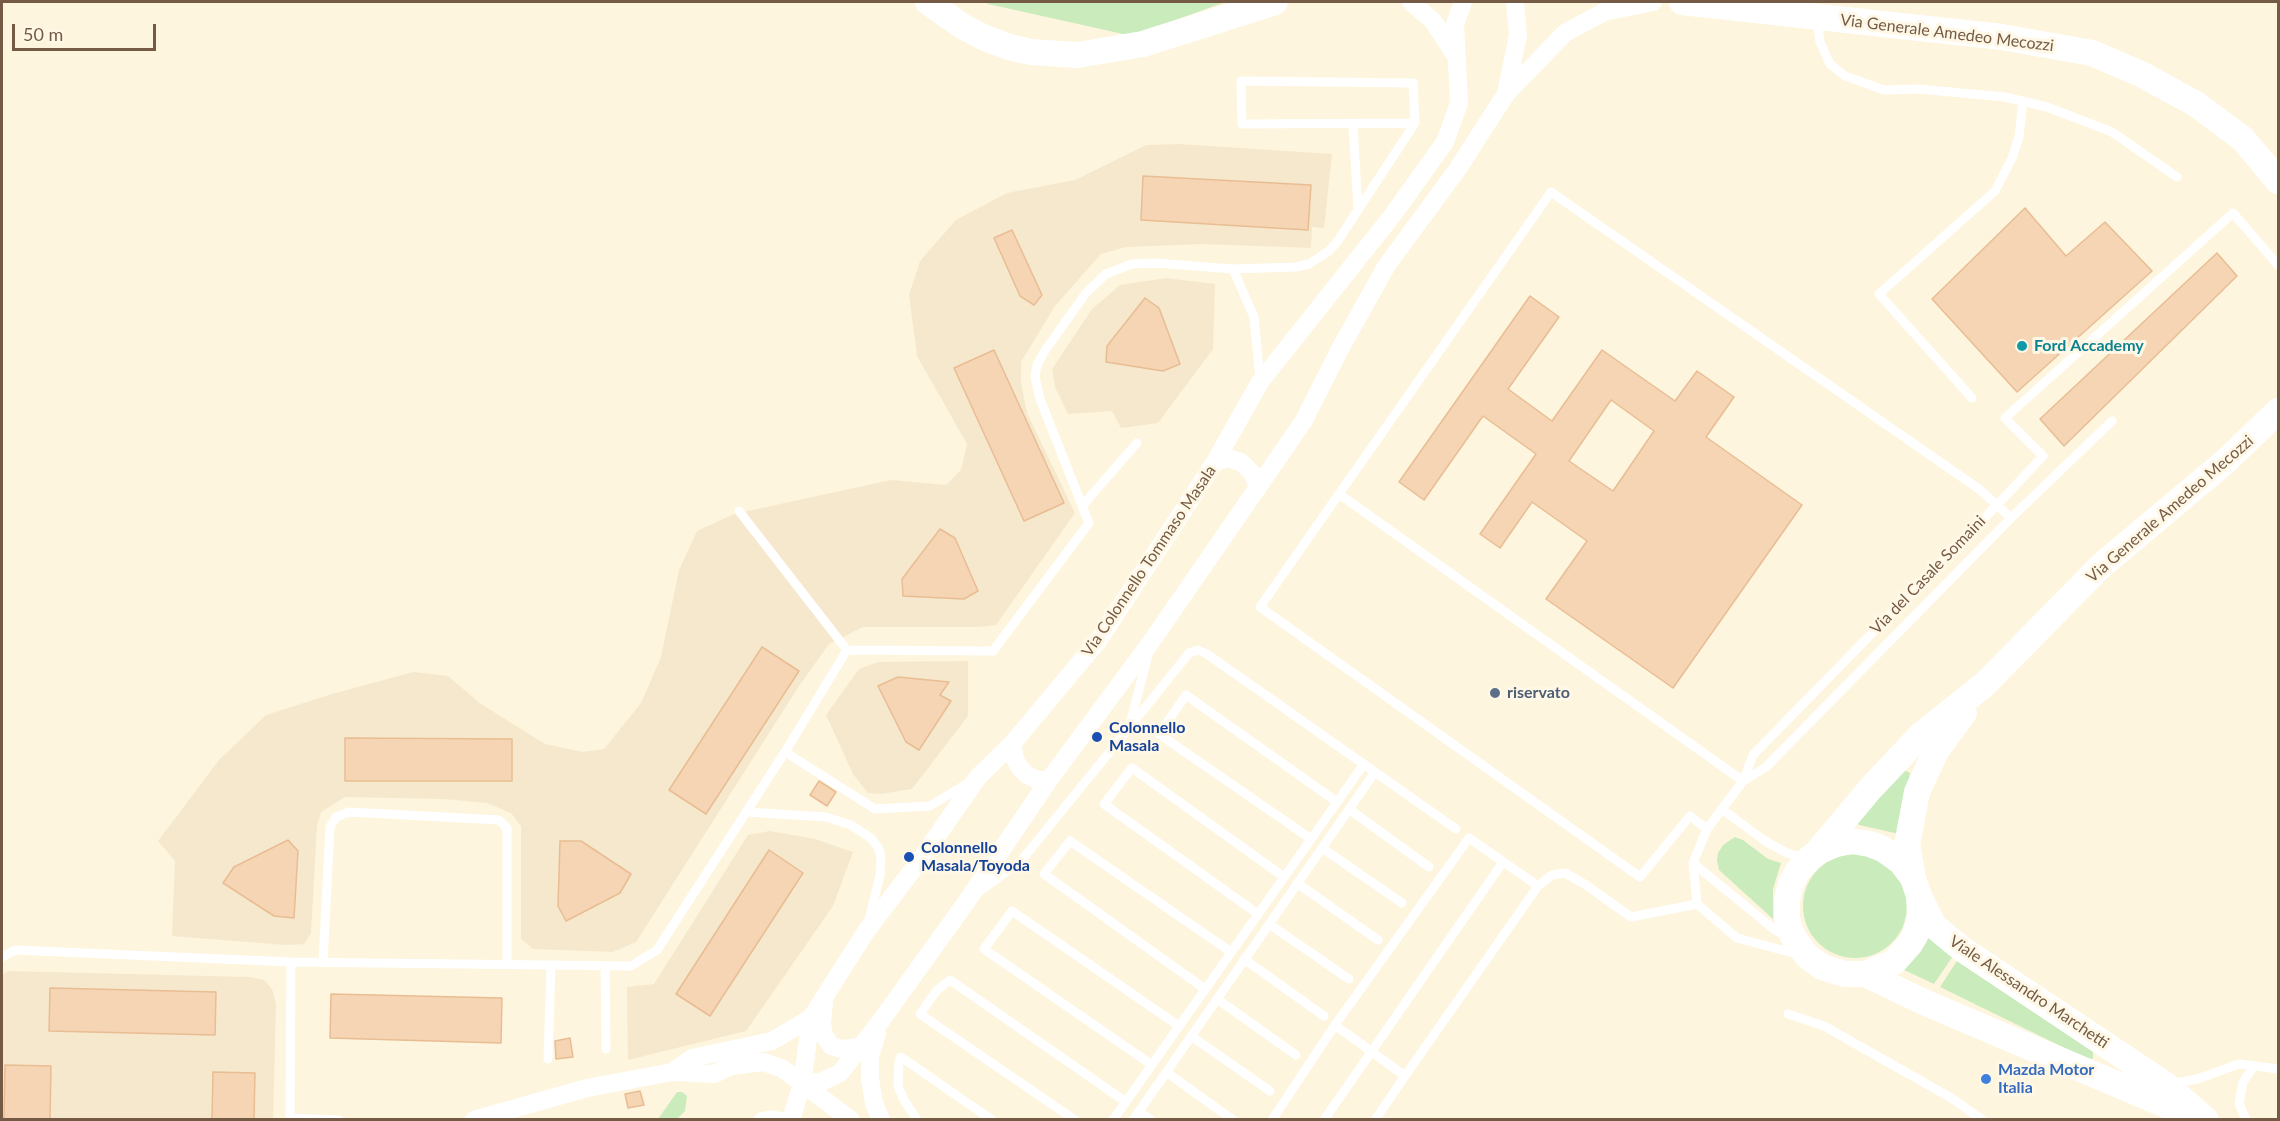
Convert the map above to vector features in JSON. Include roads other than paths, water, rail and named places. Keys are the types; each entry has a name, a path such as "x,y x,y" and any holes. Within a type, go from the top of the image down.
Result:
{"street":[{"path":"928,2 963,26 993,41 1031,52 1077,55 1143,44 1275,2"},
{"path":"1411,2 1433,21 1458,61"},
{"name":"Via Colonnello Tommaso Masala","path":"791,1119 802,1084 811,1018 867,930 921,859 978,777 1012,744 1098,641 1215,462 1260,382 1392,216 1445,142 1459,102 1455,24 1463,2"},
{"path":"1506,94 1518,35 1515,2"},
{"path":"802,1084 821,1083 840,1073 880,1022 967,901 1049,780 1151,642 1303,422 1340,349 1387,265 1457,170 1506,94 1565,33 1604,12 1653,2"},
{"name":"Via Generale Amedeo Mecozzi","path":"1682,2 2002,37 2092,53 2141,74 2196,104 2243,139 2278,181"},
{"name":"Via Generale Amedeo Mecozzi","path":"1814,855 1921,735 1985,684 2101,566 2226,461 2278,411"},
{"path":"1215,462 1227,459 1241,462 1253,474 1258,488"},
{"name":"Via Generale Amedeo Mecozzi","path":"1916,887 1907,845 1917,792 1936,751 1985,684"},
{"path":"1012,744 1015,759 1028,776 1038,780 1049,780"},
{"name":"Viale Alessandro Marchetti","path":"1814,855 1844,843 1870,844 1883,849 1901,862 1916,887 1934,926 1962,949 2166,1085 2206,1119"},
{"path":"1801,948 1787,918 1787,900 1791,883 1814,855"},
{"path":"1866,974 1894,962 1910,944 1916,933 1920,914 1916,887"},
{"name":"Viale Alessandro Marchetti","path":"1801,948 1822,967 1833,972 1866,974 1926,1003 2201,1119"},
{"path":"824,1000 822,1024 824,1035 831,1046 860,1047"},
{"path":"672,1072 692,1058 772,1041 811,1018"},
{"path":"880,1022 870,1056 870,1079 874,1103 881,1119"},
{"path":"474,1119 587,1088 672,1072 714,1074 731,1066 764,1062 783,1068 851,1119"}],"lane":[{"path":"1816,16 1820,42 1830,63 1845,76 1884,90 1918,89 2005,97 2047,107 2112,132 2177,177"},
{"path":"847,650 993,651 1089,523 1035,377 1037,365 1044,352 1086,293 1107,274 1132,264 1233,269 1296,267 1309,264 1329,251 1415,123 1413,83 1242,81 1242,124 1415,123"},
{"path":"1972,398 1879,294 1995,191 2012,158 2019,137 2023,101"},
{"path":"1353,124 1358,210"},
{"path":"1707,828 1690,816 1641,877 1260,607 1551,192 1979,489 1997,505 2043,456 2005,418 2233,213 2278,265"},
{"path":"1233,269 1254,317 1260,360 1260,382"},
{"path":"2011,518 2112,421"},
{"path":"1082,506 1137,443"},
{"path":"1339,494 1743,781 1707,828 1693,863 1697,904 1631,917 1565,873 1552,875 1538,886 1375,1119"},
{"name":"Via del Casale Somaini","path":"1997,505 2011,518 1766,767 1743,781 1753,755 1997,505"},
{"path":"739,511 847,650"},
{"path":"1129,728 1151,642"},
{"path":"2,957 15,951 291,962 631,966 657,950 785,752 847,650"},
{"path":"967,901 1021,861 1189,653 1198,650 1207,654 1456,829"},
{"path":"1311,838 1159,734 1186,695 1337,802"},
{"path":"785,752 874,809 930,806 978,777"},
{"path":"1113,1119 1364,764"},
{"path":"1258,914 1104,804 1132,768 1284,877"},
{"path":"1133,1119 1375,772"},
{"path":"1349,809 1429,867"},
{"path":"1723,810 1765,841 1787,853 1814,855"},
{"path":"323,962 330,827 336,817 349,812 499,820 507,828 507,964"},
{"path":"746,812 826,817 851,825 872,839 879,849 881,859 880,875 867,930"},
{"path":"1272,1119 1335,1025 1469,838 1538,886"},
{"path":"1205,989 1044,874 1070,841 1231,952"},
{"path":"1322,848 1402,903"},
{"path":"1324,1119 1503,862"},
{"name":"Viale Alessandro Marchetti","path":"1693,863 1774,930 1801,948"},
{"path":"1297,883 1378,940"},
{"name":"Viale Alessandro Marchetti","path":"1697,904 1737,938 1801,948"},
{"path":"1152,1065 984,949 1012,911 1179,1026"},
{"path":"1269,924 1349,979"},
{"path":"1244,959 1324,1016"},
{"path":"291,962 290,1119 336,1119"},
{"path":"548,1059 551,966"},
{"path":"605,966 606,1049"},
{"path":"1076,1119 920,1014 937,990 950,980 1126,1102"},
{"path":"1217,999 1296,1055"},
{"path":"1788,1014 1824,1026 1953,1099 1982,1119"},
{"path":"1335,1025 1405,1076"},
{"path":"1191,1035 1270,1091"},
{"path":"917,1119 903,1100 898,1086 901,1057 992,1119"},
{"path":"2166,1085 2197,1079 2239,1065 2278,1069"},
{"path":"2246,1119 2239,1103 2243,1082 2254,1066"},
{"path":"1166,1072 1233,1119"},
{"path":"1139,1111 1151,1119"},
{"path":"758,1119 771,1115 791,1119"}],"place":[{"name":"Ford Accademy","path":"2022,346"},
{"name":"riservato","path":"1495,693"},
{"name":"Colonnello Masala","path":"1097,737"},
{"name":"Colonnello Masala/Toyoda","path":"909,857"},
{"name":"Mazda Motor Italia","path":"1986,1079"}]}
